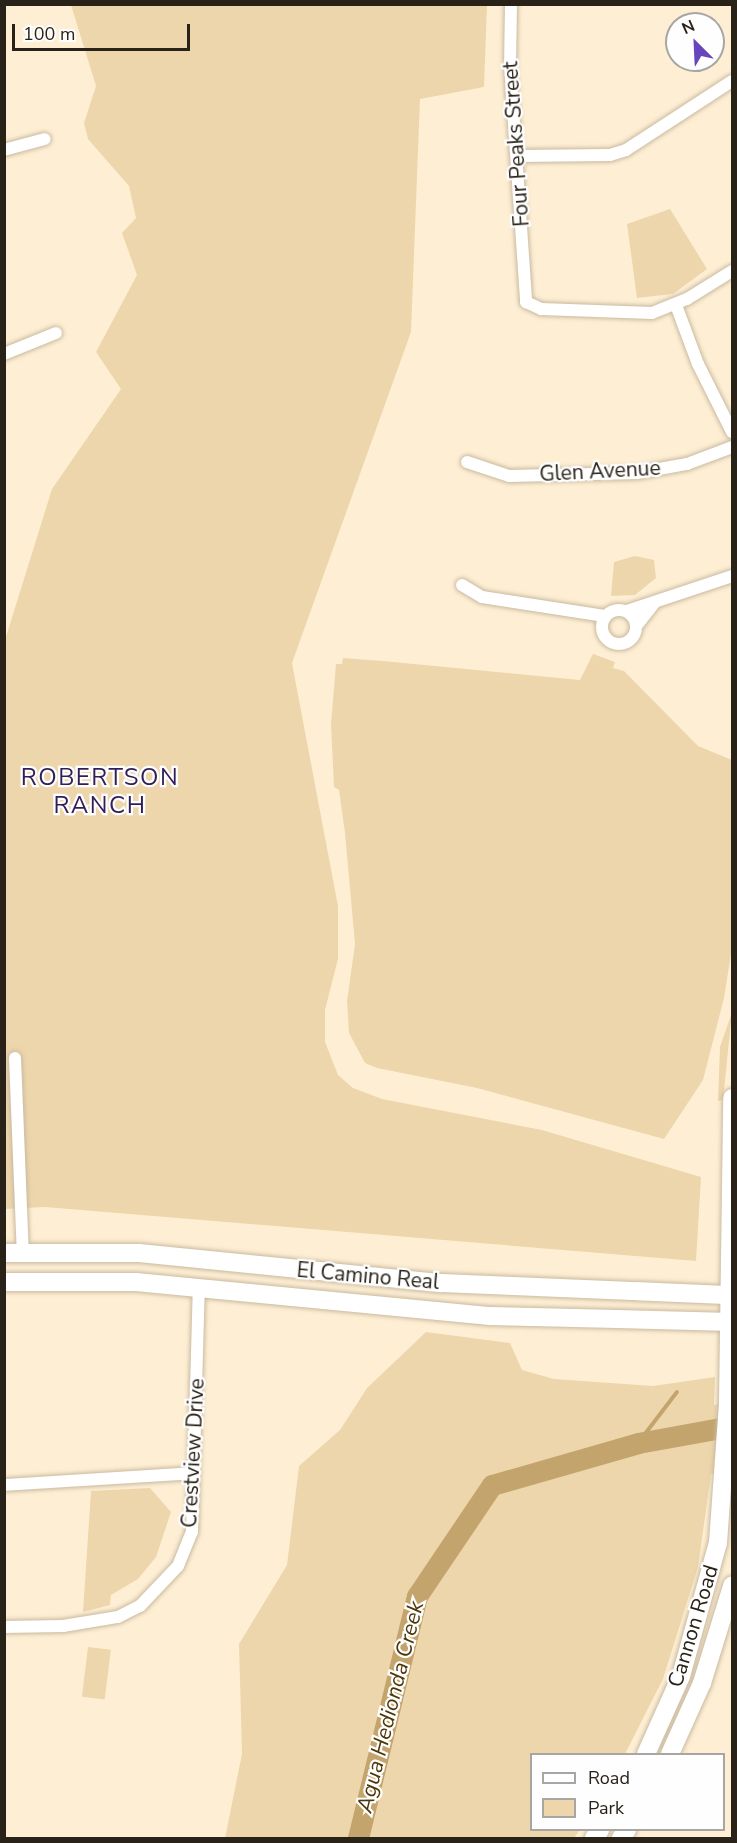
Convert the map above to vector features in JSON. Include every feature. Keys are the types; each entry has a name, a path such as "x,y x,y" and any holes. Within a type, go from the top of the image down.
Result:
{"main road":[{"name":"Cannon Road","path":"647,1753 681,1676 711,1580 725,1475 732,1098"},
{"name":"El Camino Real","path":"4,1253 139,1253 442,1283 729,1295"},
{"name":"El Camino Real","path":"4,1282 67,1279 199,1288 490,1316 729,1321"},
{"name":"Cannon Road","path":"671,1753 702,1683 732,1586"}],"street":[{"name":"Four Peaks Street","path":"510,4 510,65 518,156 523,284 526,302 541,309 611,315 652,313 676,305"},
{"path":"518,156 610,155 626,150 732,81"},
{"path":"4,150 45,138"},
{"path":"732,271 676,305 698,364 732,432"},
{"path":"4,354 56,333"},
{"name":"Glen Avenue","path":"467,462 510,476 637,473 687,464 732,447"},
{"path":"462,585 482,597 605,616 618,609 627,611 732,576"},
{"path":"605,616 603,632 614,644 629,641 654,603"},
{"path":"627,611 637,626"},
{"path":"15,1058 23,1252"},
{"name":"Crestview Drive","path":"4,1627 93,1623 140,1606 178,1566 192,1532 199,1288"},
{"path":"4,1485 194,1473"}],"green space":[{"path":"71,5 487,5 484,87 420,99 411,332 292,663 338,906 338,959 325,1010 325,1042 338,1075 353,1088 382,1099 542,1130 701,1177 696,1261 45,1207 5,1209 5,640 52,489 121,389 96,352 137,275 122,233 136,218 129,186 88,139 84,123 96,86"},
{"path":"670,209 707,269 673,294 637,298 627,224"},
{"path":"635,556 654,560 656,578 635,595 611,596 614,562"},
{"path":"593,654 615,662 613,668 624,671 698,746 732,760 732,948 724,998 703,1080 664,1139 477,1088 377,1068 365,1063 349,1033 347,1001 355,944 345,833 339,790 334,787 331,724 336,664 342,664 343,658 580,680"},
{"path":"732,1012 723,1100 718,1101 720,1047"},
{"path":"426,1332 510,1343 522,1370 554,1379 653,1386 715,1377 714,1405 732,1403 732,1474 711,1474 698,1567 663,1679 626,1753 530,1753 530,1831 579,1831 574,1838 225,1838 242,1754 239,1644 287,1565 299,1466 340,1430 367,1388"},
{"path":"150,1488 171,1512 156,1557 138,1579 111,1595 110,1605 83,1612 91,1491"},
{"path":"88,1647 111,1650 105,1699 82,1697"}],"waterway":[{"path":"638,1443 677,1392"},
{"name":"Agua Hedionda Creek","path":"358,1838 417,1596 492,1485 638,1443 732,1426"}],"district":[{"name":"ROBERTSON RANCH","path":"100,792"}]}
